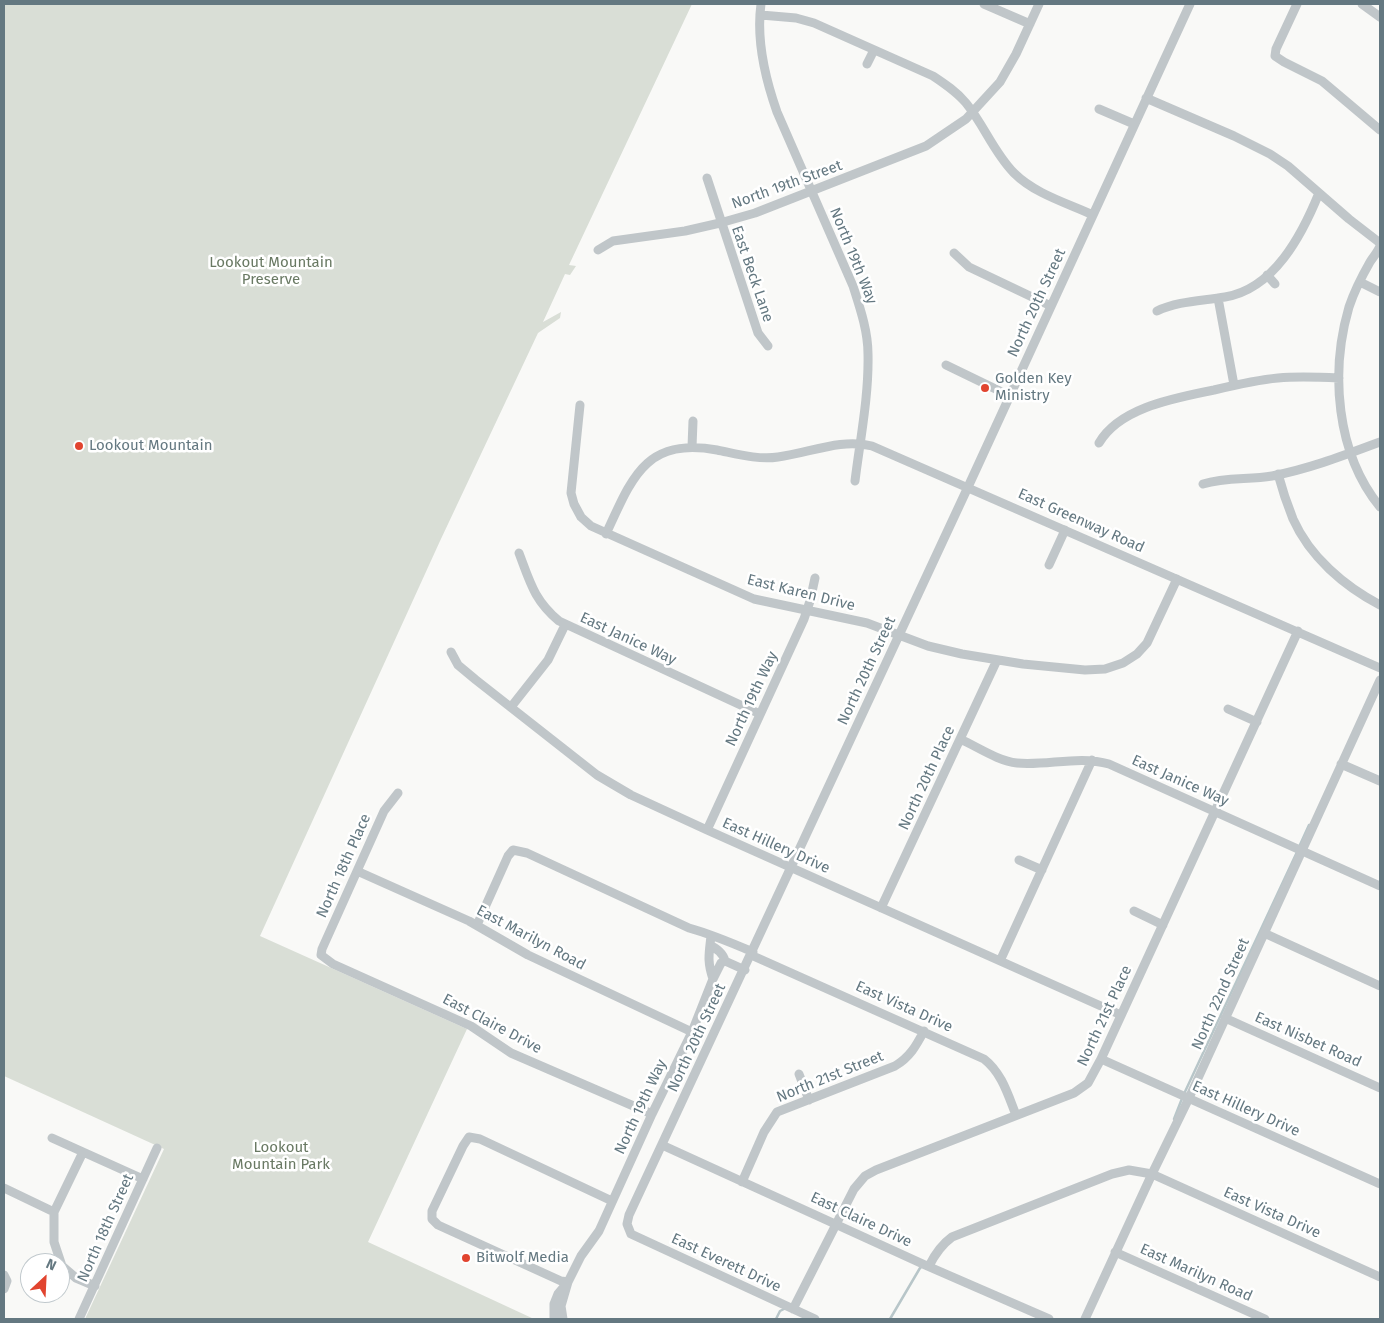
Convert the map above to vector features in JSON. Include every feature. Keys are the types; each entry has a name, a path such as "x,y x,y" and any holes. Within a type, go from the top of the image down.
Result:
{"street":[{"path":"762,4 764,66 769,90 812,191"},
{"path":"984,4 1030,24"},
{"name":"North 19th Street","path":"598,250 613,242 662,235 720,223 755,213 926,146 973,113 990,94 1006,72 1040,4"},
{"name":"North 20th Street","path":"628,1229 629,1215 745,970 1190,4"},
{"path":"1297,4 1275,56 1322,81 1380,130"},
{"path":"1362,4 1380,17"},
{"path":"761,15 796,18 814,23 933,76 949,87 965,102 1015,174 1035,188 1093,215"},
{"path":"867,64 874,50"},
{"path":"1146,98 1261,149 1288,166 1380,245 1349,307 1340,358 1339,378 1339,397 1343,427 1351,452 1368,490 1380,507"},
{"path":"1099,109 1134,124"},
{"name":"East Beck Lane","path":"707,178 720,223 758,334 768,346"},
{"name":"North 19th Way","path":"812,191 853,286 866,334 868,361 865,403 855,481"},
{"path":"1157,311 1174,304 1245,292 1278,265 1297,238 1320,193"},
{"path":"954,252 969,267 1051,306"},
{"path":"1267,275 1275,284"},
{"path":"1360,282 1380,292"},
{"path":"1218,298 1234,385"},
{"path":"946,366 1010,396"},
{"path":"1099,443 1110,429 1126,417 1175,398 1234,385 1278,378 1306,376 1339,378"},
{"name":"East Karen Drive","path":"580,405 571,493 581,517 591,526 606,534 741,594 768,602 867,623 936,648 962,654 1023,664 1085,670 1105,669 1122,663 1137,654 1147,643 1177,578"},
{"path":"692,447 693,421"},
{"path":"1203,484 1218,479 1243,479 1278,474 1380,442"},
{"name":"East Greenway Road","path":"606,534 627,490 641,468 661,454 674,449 692,447 762,458 778,458 833,445 860,443 872,446 968,487 1380,668"},
{"path":"1278,474 1294,520 1309,546 1338,577 1354,590 1380,605"},
{"path":"1049,565 1065,530"},
{"name":"East Janice Way","path":"520,553 534,594 543,607 565,625 760,714"},
{"name":"North 19th Way","path":"707,830 807,610 815,578"},
{"path":"511,708 548,660 565,625"},
{"name":"North 21st Place","path":"793,1309 854,1190 865,1176 1074,1093 1082,1088 1091,1078 1298,631"},
{"name":"East Hillery Drive","path":"452,652 458,665 511,708 604,780 631,795 1121,1015"},
{"name":"North 20th Place","path":"881,908 996,660"},
{"name":"North 22nd Street","path":"1085,1319 1189,1098 1380,680"},
{"path":"1228,709 1257,722"},
{"name":"East Janice Way","path":"960,739 999,758 1014,763 1092,760 1109,764 1380,886"},
{"path":"1000,961 1092,760"},
{"path":"1341,764 1380,781"},
{"name":"North 18th Place","path":"322,955 322,948 384,811 398,793"},
{"name":"East Vista Drive","path":"477,925 508,856 513,850 527,853 711,940 729,942 976,1054 993,1066 1002,1080 1016,1115"},
{"path":"1019,860 1042,870"},
{"name":"East Marilyn Road","path":"357,871 477,925 528,955 692,1032"},
{"path":"1134,911 1163,924"},
{"path":"1264,933 1380,986"},
{"path":"711,940 708,966 713,979"},
{"name":"East Vista Drive","path":"711,940 723,957 745,970"},
{"path":"713,979 729,942"},
{"name":"East Claire Drive","path":"322,955 333,964 471,1026 511,1053 652,1114"},
{"name":"North 19th Way","path":"563,1319 561,1306 568,1282 581,1256 599,1231 652,1114 692,1032 713,979"},
{"name":"East Nisbet Road","path":"1225,1018 1380,1088"},
{"name":"North 21st Street","path":"742,1182 764,1132 777,1112 903,1062 914,1051 924,1031"},
{"name":"East Hillery Drive","path":"1101,1059 1380,1184"},
{"path":"799,1074 809,1100"},
{"path":"568,1282 561,1281 438,1224 432,1219 432,1211 463,1146 469,1137 480,1139 612,1201"},
{"path":"52,1138 143,1179"},
{"name":"East Claire Drive","path":"662,1145 1049,1319"},
{"name":"North 18th Street","path":"79,1319 157,1148"},
{"path":"83,1152 54,1212 54,1242 62,1266 76,1278 95,1286"},
{"name":"East Vista Drive","path":"929,1266 944,1242 952,1236 1035,1208 1116,1172 1129,1170 1152,1174 1380,1277"},
{"path":"4,1188 54,1212"},
{"name":"East Everett Drive","path":"628,1229 637,1238 815,1319"},
{"name":"East Marilyn Road","path":"1115,1252 1265,1319"},
{"path":"4,1275 7,1281 4,1289"},
{"name":"North 19th Way","path":"554,1319 554,1304 561,1289 568,1282"}],"green space":[{"name":"Lookout Mountain Preserve","path":"4,4 692,4 569,265 576,266 570,275 565,274 543,322 561,312 560,318 538,333 440,541 260,936 467,1029 368,1242 534,1319 85,1319 164,1149 4,1076"}],"waterway":[{"path":"1299,847 1309,825"},
{"path":"1174,1119 1297,852"},
{"path":"890,1319 923,1266"},
{"path":"776,1319 780,1311 786,1308"}],"place":[{"name":"Golden Key Ministry","path":"985,388"},
{"name":"Lookout Mountain","path":"79,446"},
{"name":"Bitwolf Media","path":"466,1258"}],"park label":[{"name":"Lookout Mountain Park","path":"281,1156"}]}
